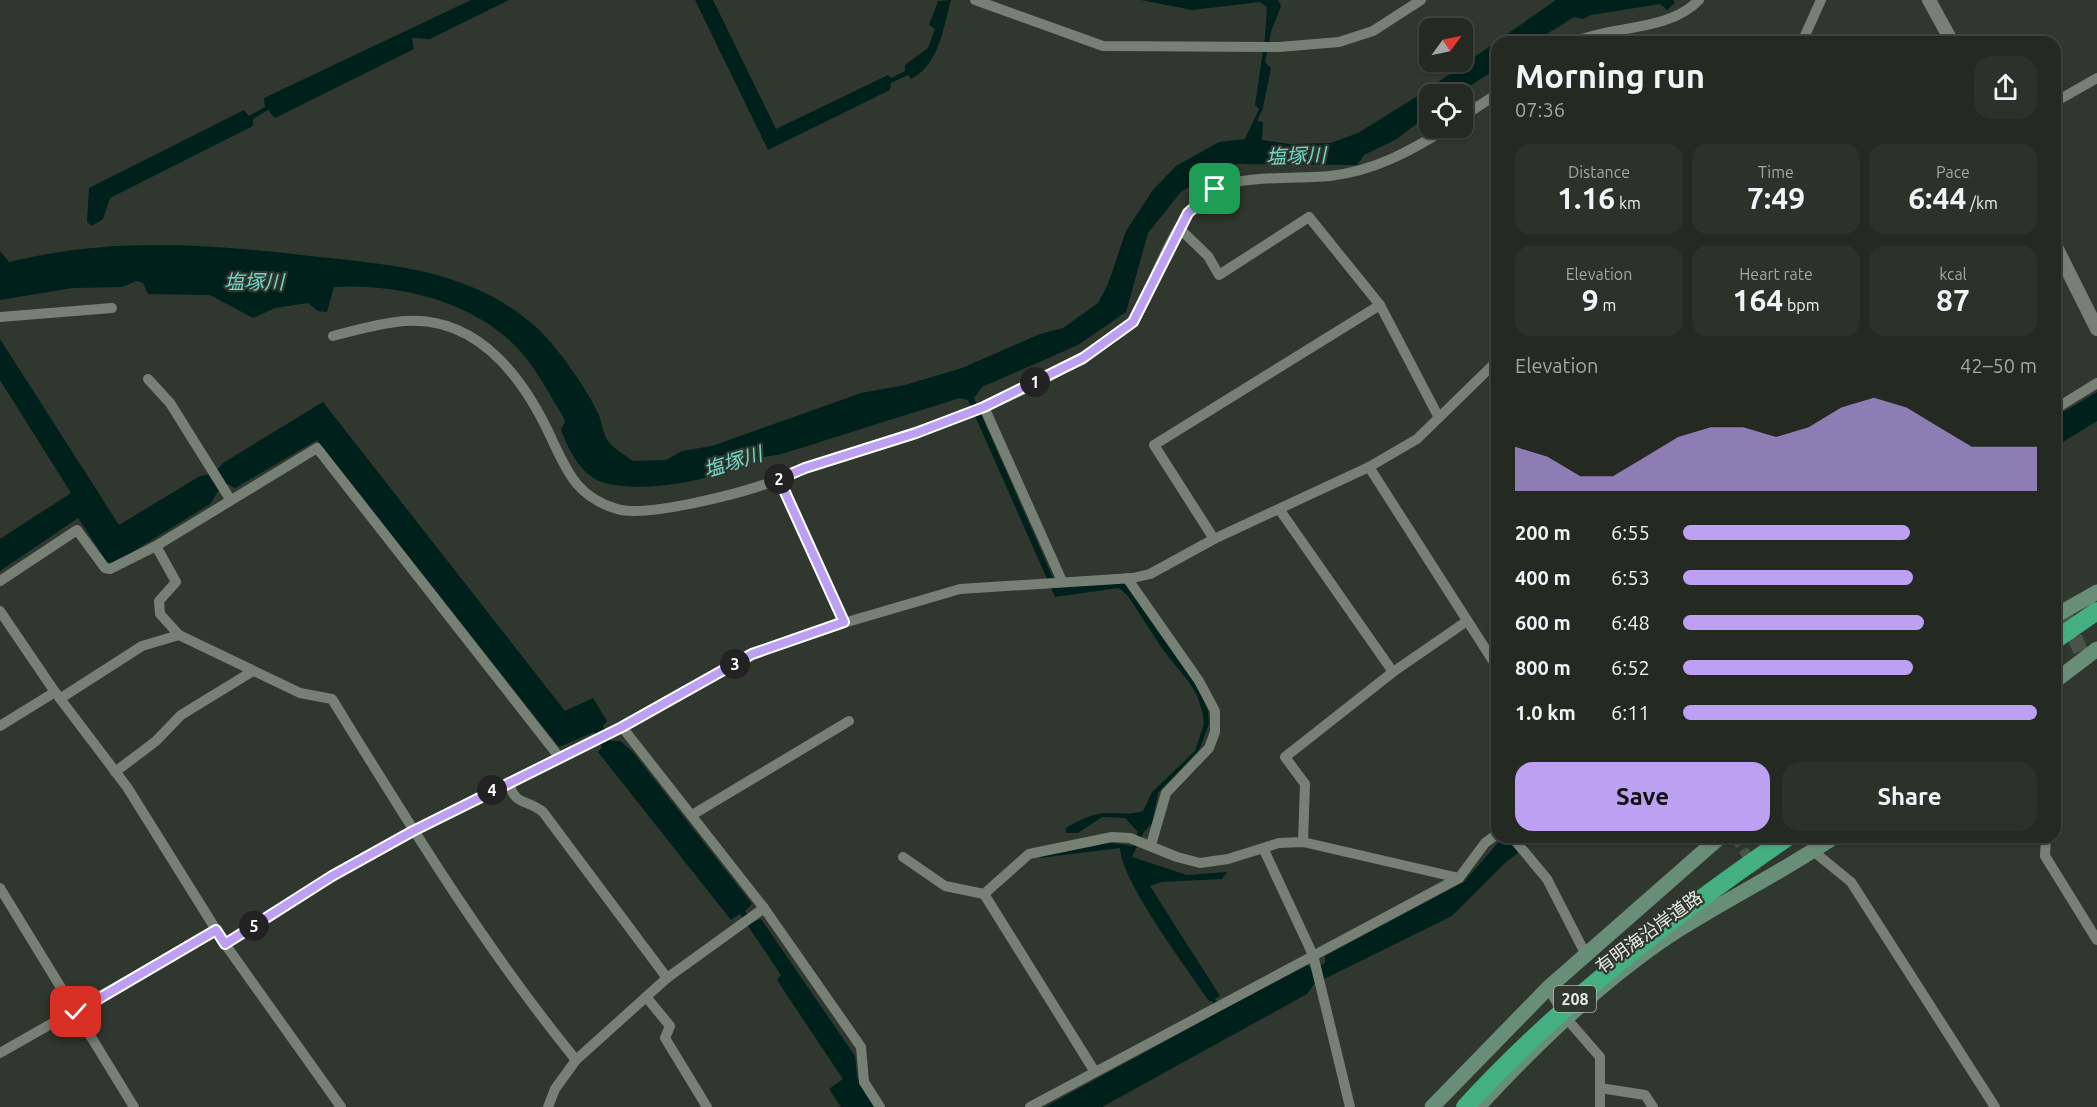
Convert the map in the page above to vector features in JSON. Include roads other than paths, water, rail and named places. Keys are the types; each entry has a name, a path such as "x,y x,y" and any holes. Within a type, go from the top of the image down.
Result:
{"highway":[{"path":"2061,636 2091,615"},
{"name":"208","path":"1465,1107 1533,1037 1583,991 1695,903 1780,843"}],"main road":[{"path":"2062,614 2097,592"},
{"path":"2061,675 2083,655 2097,649"},
{"name":"有明海沿岸道路","path":"1432,1107 1548,988 1713,843"},
{"name":"有明海沿岸道路","path":"1478,1107 1567,1019 1668,937 1760,876 1825,843"}],"street":[{"path":"975,0 1103,46 1279,47 1338,42 1373,31 1421,0"},
{"path":"1598,36 1684,13 1699,0"},
{"path":"1805,36 1821,0"},
{"path":"1929,0 1949,36"},
{"path":"2061,99 2097,78"},
{"path":"1473,110 1491,98"},
{"path":"333,336 406,321 437,324 479,340 512,371 523,385 568,475 581,489 617,509 638,512 698,502 779,479 805,468 916,433 984,407 1083,358 1133,322 1188,213 1215,189 1231,182 1332,176 1364,169 1401,155 1430,138"},
{"path":"1180,229 1208,256 1219,275 1309,217 1380,305 1438,416"},
{"path":"2061,257 2097,329"},
{"path":"1214,539 1154,445 1380,305"},
{"path":"0,317 112,308"},
{"path":"225,944 332,876 413,831 618,730 752,654 844,622 960,590 1127,578 1150,574 1214,539 1369,467 1417,439 1438,416 1466,393 1491,367"},
{"path":"148,379 170,403 228,496"},
{"path":"2061,405 2097,382"},
{"path":"984,407 1062,581"},
{"path":"0,581 77,530 105,568 110,569 156,546 228,496 317,448 560,758"},
{"path":"1369,467 1491,658"},
{"path":"779,479 844,622"},
{"path":"1279,509 1393,672"},
{"path":"156,546 176,582 159,601 160,614 179,635 300,693 332,699 413,831 533,1007 576,1060"},
{"path":"1127,578 1199,681 1215,711 1215,732 1209,748 1166,793 1150,845"},
{"path":"0,611 115,772 225,944 341,1107"},
{"path":"1303,842 1305,784 1285,757 1393,672 1467,621"},
{"path":"0,726 142,646 179,635"},
{"path":"115,772 156,741 181,715 253,671"},
{"path":"692,815 849,721"},
{"path":"618,730 692,815 861,1047 864,1082 880,1107"},
{"path":"509,782 512,794 518,800 543,812 668,978"},
{"path":"984,894 1023,858 1035,852 1112,837 1130,838 1177,857 1200,863 1264,850 1279,843 1303,842 1459,878"},
{"path":"1030,1107 1459,878 1485,843 1491,838"},
{"path":"1517,843 1547,879 1586,955"},
{"path":"2046,843 2045,856 2097,940"},
{"path":"1264,850 1313,955 1350,1107"},
{"path":"1813,851 1851,882 1995,1107"},
{"path":"903,857 945,886 984,894 1095,1072"},
{"path":"0,888 134,1107"},
{"path":"548,1107 555,1089 576,1060 668,978 759,910"},
{"path":"0,1053 76,1012 216,930"},
{"path":"1548,988 1567,1019 1600,1057 1600,1107"},
{"path":"647,998 670,1026 665,1038 707,1107"},
{"path":"1600,1088 1646,1095 1653,1107"}],"water":[{"path":"471,0 509,0 430,39 412,38 414,49 275,118 268,110 253,119 253,126 110,198 103,219 92,226 87,222 89,188 244,110 249,116 265,107 264,98"},
{"path":"695,0 713,0 776,129 888,75 891,78 905,71 905,65 928,48 935,29 929,25 938,1 951,0 934,55 920,73 911,79 908,75 891,83 890,90 768,150"},
{"name":"塩塚川","path":"1141,0 1278,0 1281,6 1271,32 1265,62 1271,68 1263,108 1257,121 1263,122 1262,140 1290,144 1331,143 1358,133 1419,95 1419,122 1397,139 1364,155 1357,165 1237,164 1217,168 1181,192 1148,233 1126,312 1078,345 982,387 974,398 1057,587 1124,583 1198,687 1208,711 1209,724 1199,750 1158,793 1152,823 1144,832 1132,857 1187,875 1227,872 1222,879 1161,882 1150,886 1220,996 1215,999 1222,1010 1308,965 1312,970 1325,963 1325,956 1464,882 1498,843 1531,843 1506,862 1452,916 1314,984 1307,994 1102,1107 1045,1107 1217,1013 1212,1001 1209,1001 1143,903 1123,863 1120,848 1039,858 1043,854 1106,842 1133,846 1138,832 1125,818 1102,817 1078,833 1066,833 1066,828 1097,814 1143,811 1152,792 1195,751 1204,724 1203,714 1197,695 1189,682 1163,650 1128,596 1119,588 1055,597 968,400 960,398 785,453 753,459 715,475 683,483 631,487 602,482 588,474 576,460 567,444 561,429 565,422 563,416 526,358 508,339 487,323 439,300 386,289 334,287 327,312 318,311 308,303 275,308 253,318 210,295 148,294 143,283 137,281 122,287 73,288 0,300 0,251 9,262 85,249 159,245 196,246 371,263 430,273 458,281 485,293 511,308 536,327 562,356 579,381 599,415 610,444 633,461 666,460 682,451 712,446 861,393 905,385 962,368 1040,334 1063,328 1098,303 1108,284 1126,231 1152,191 1176,166 1219,142 1245,139 1259,109 1255,105 1267,7 1260,2 1192,10"},
{"name":"塩塚川","path":"1556,0 1673,0 1675,3 1667,10 1660,4 1591,15 1583,19 1574,17 1544,36 1504,36"},
{"name":"塩塚川","path":"1491,45 1491,72 1473,84 1435,84 1453,72 1473,72 1473,58"},
{"path":"0,339 119,525 200,476 213,474 223,463 323,402 565,711 593,698 607,721 603,726 611,741 620,741 632,751 752,904 745,911 754,921 761,919 855,1056 857,1077 875,1107 841,1107 829,1089 843,1079 777,980 781,975 740,914 731,920 598,752 602,747 594,732 559,747 317,440 235,488 228,484 220,488 210,504 113,564 107,562 78,518 0,571 0,539 71,493 0,380"},
{"path":"2097,392 2097,421 2061,443 2061,413"}],"tunnel":[{"path":"2066,616 2081,652"},
{"path":"1739,843 1757,871"}]}
